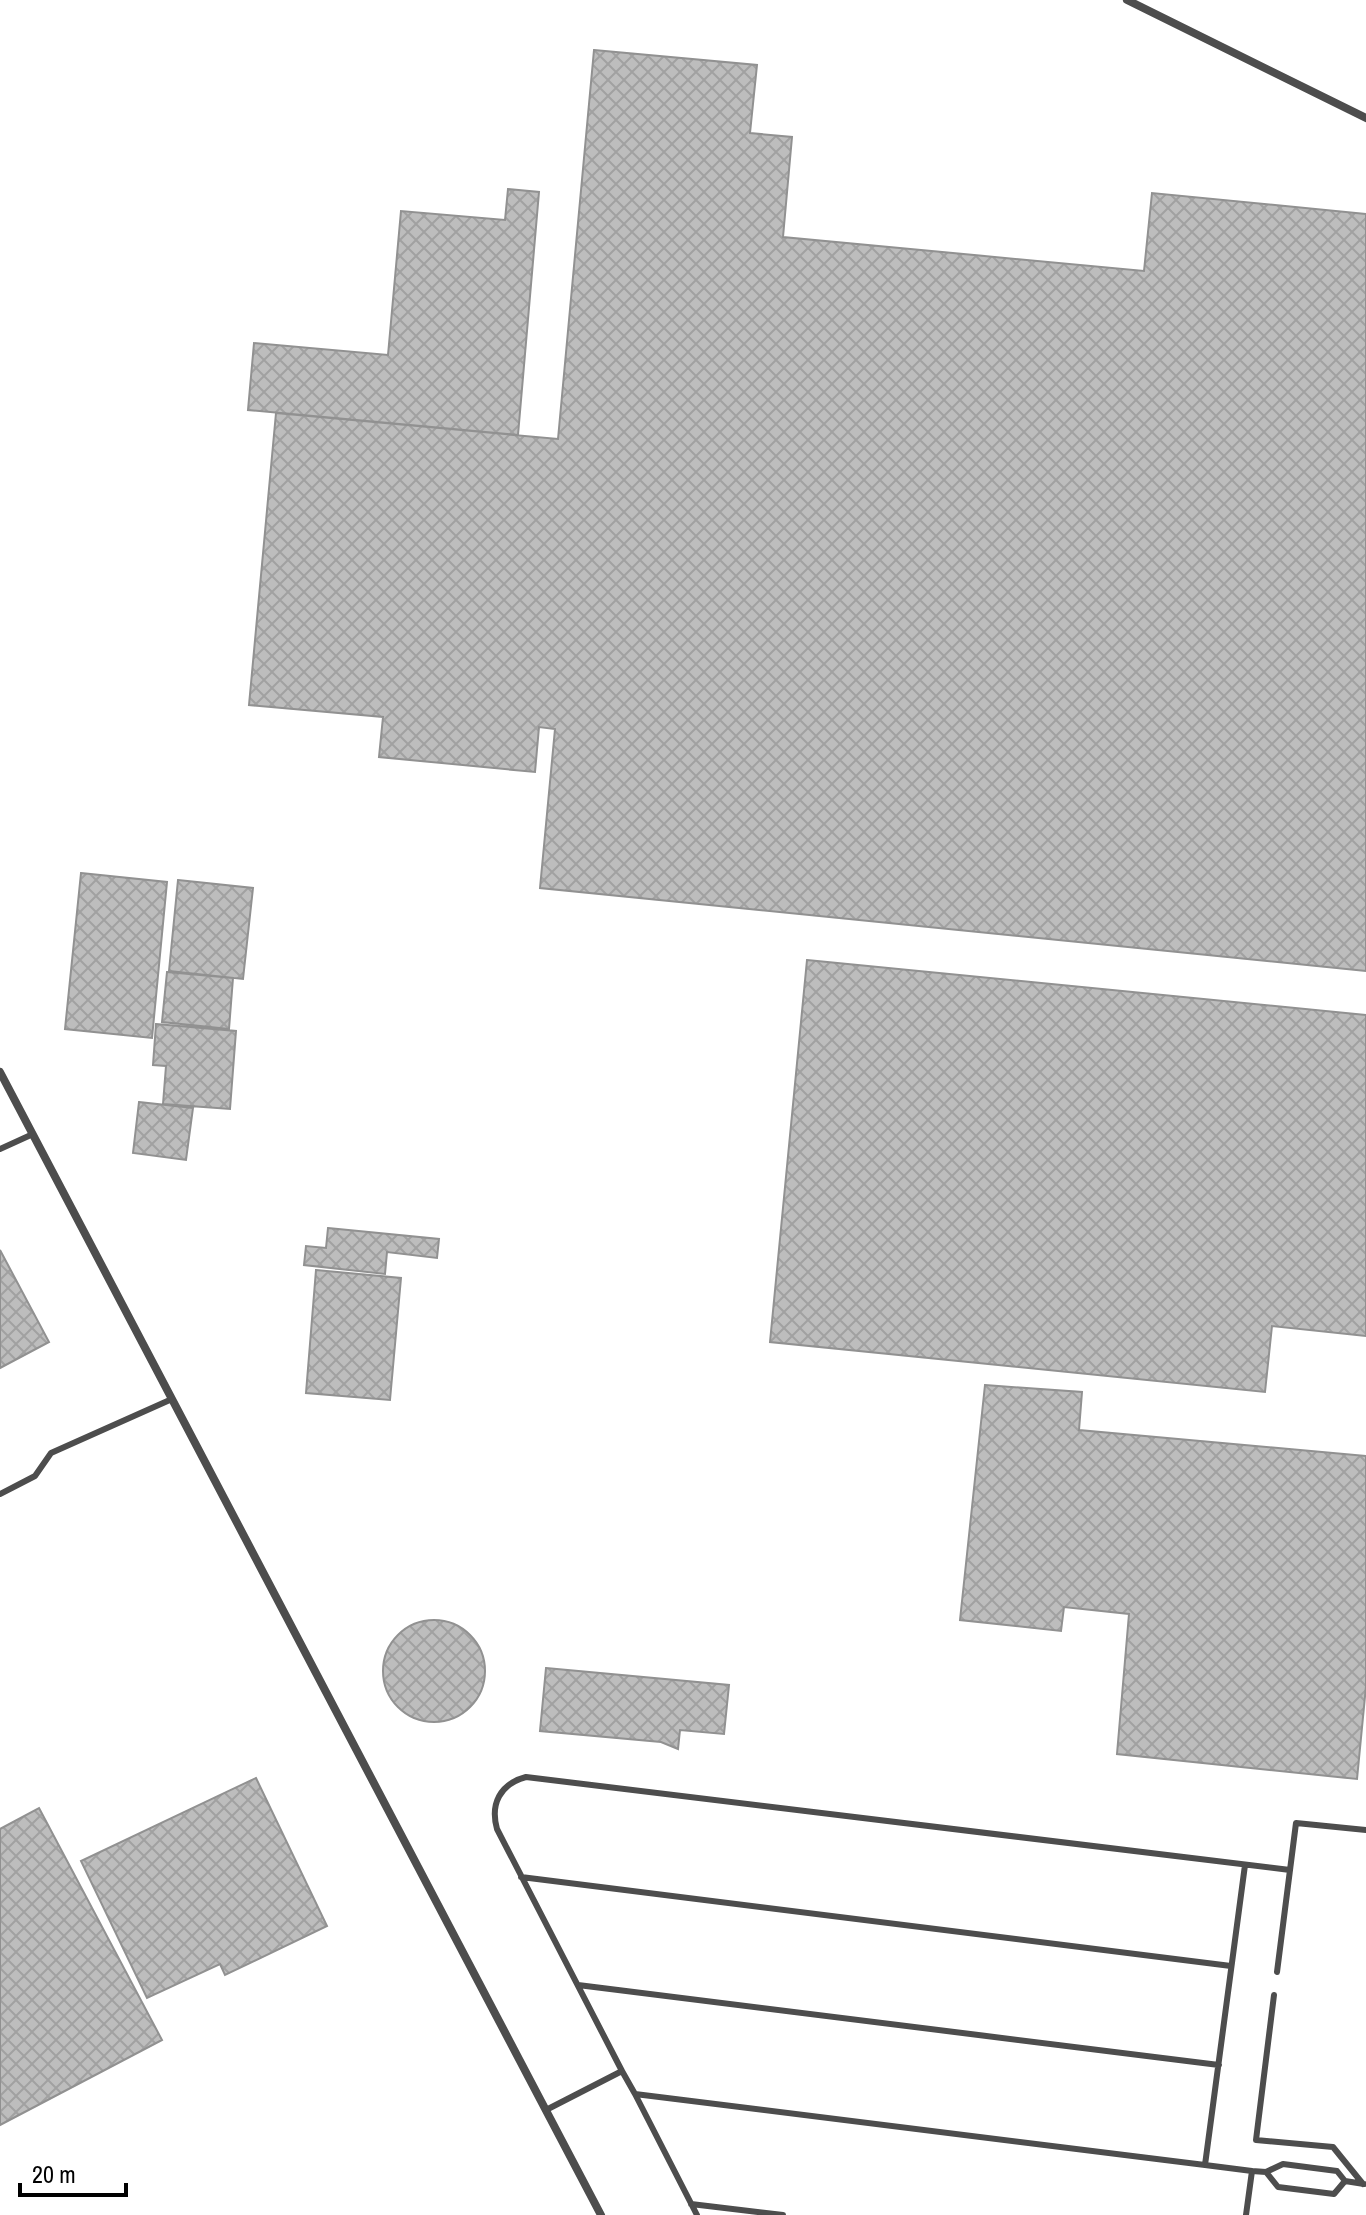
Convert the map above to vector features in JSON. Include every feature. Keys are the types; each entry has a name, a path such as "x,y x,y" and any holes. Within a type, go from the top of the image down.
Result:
{"street":[{"path":"1127,0 1366,118"},
{"path":"0,1072 601,2215"}],"lane":[{"path":"0,1149 33,1134"},
{"path":"0,1494 35,1476 51,1453 172,1399"},
{"path":"697,2215 497,1829 493,1808 504,1787 515,1780 526,1777 1290,1870"},
{"path":"1277,1972 1296,1823 1366,1830"},
{"path":"1205,2165 1245,1865"},
{"path":"521,1877 1231,1966"},
{"path":"578,1985 1219,2065"},
{"path":"1274,1995 1256,2140 1333,2147 1365,2184"},
{"path":"546,2110 622,2071"},
{"path":"635,2094 1252,2171 1266,2172 1283,2164 1337,2171 1345,2181 1365,2184"},
{"path":"1246,2215 1252,2171"},
{"path":"1266,2172 1278,2187 1334,2194 1345,2181"},
{"path":"691,2204 783,2215"}],"building":[{"path":"594,50 757,65 750,133 792,137 783,237 1144,271 1152,193 1366,214 1366,971 540,888 555,729 539,727 535,772 379,757 383,717 249,705 276,413 558,439"},
{"path":"508,189 539,192 518,435 248,410 254,343 388,355 401,211 505,220"},
{"path":"81,873 167,882 152,1038 65,1029"},
{"path":"178,880 253,888 243,979 169,971"},
{"path":"807,960 1366,1015 1366,1336 1272,1326 1265,1392 770,1342"},
{"path":"167,972 233,978 229,1029 162,1022"},
{"path":"156,1024 236,1031 230,1109 163,1104 166,1066 153,1065"},
{"path":"139,1102 193,1108 186,1160 133,1153"},
{"path":"328,1228 439,1239 437,1258 387,1252 385,1274 304,1265 306,1246 326,1248"},
{"path":"0,1250 49,1342 0,1368"},
{"path":"316,1270 401,1278 390,1400 306,1393"},
{"path":"985,1385 1082,1392 1079,1430 1366,1456 1366,1686 1357,1779 1117,1754 1129,1614 1064,1607 1061,1631 960,1620"},
{"path":"434,1620 463,1628 477,1642 485,1671 477,1700 463,1714 434,1722 405,1714 391,1700 383,1671 391,1642 405,1628"},
{"path":"546,1668 729,1685 724,1734 680,1730 678,1749 661,1742 540,1731"},
{"path":"256,1778 327,1926 225,1975 220,1964 147,1998 81,1861"},
{"path":"39,1808 162,2040 0,2125 0,1829"}]}
